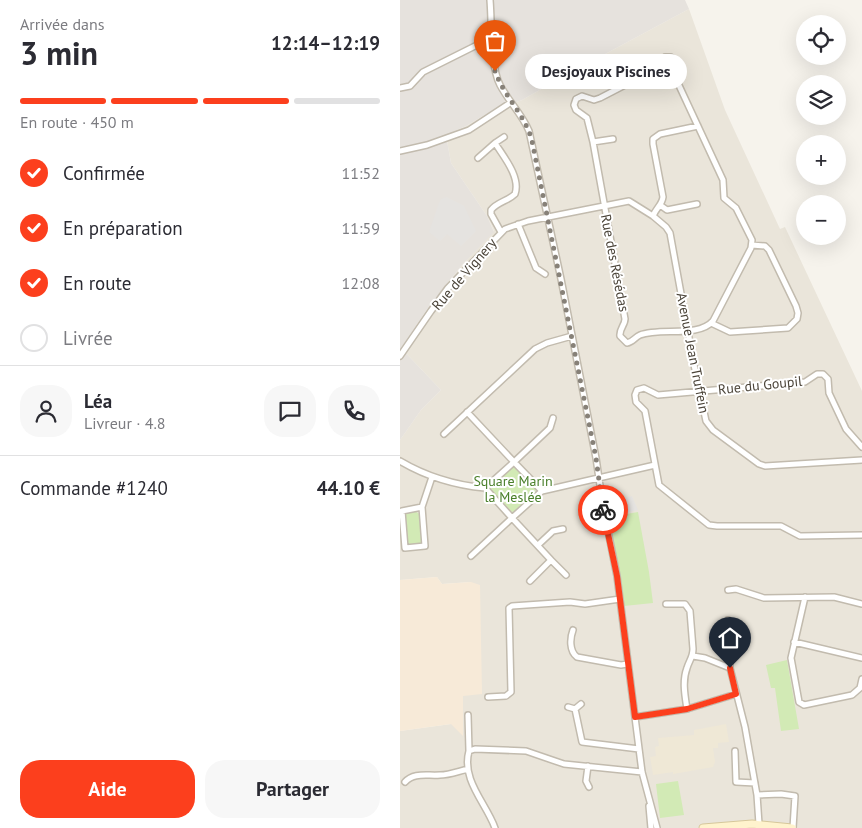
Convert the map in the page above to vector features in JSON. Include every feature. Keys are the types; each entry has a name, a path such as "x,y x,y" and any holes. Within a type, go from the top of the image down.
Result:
{"main road":[{"path":"704,828 758,824 793,828"}],"street":[{"path":"490,0 495,71 499,84 510,103 523,117 531,138 572,336 620,599 642,772 657,828"},
{"path":"400,88 410,86 423,72 493,37"},
{"path":"604,206 587,118 574,108 574,102 582,96 594,100 600,98 654,70 662,59 668,57 676,61 676,79 723,180 724,198 736,208 752,240 752,245 711,323 708,326 688,330"},
{"path":"400,152 427,145 469,130 510,103"},
{"path":"653,216 660,206 663,197 653,140 660,134 698,126"},
{"path":"478,158 504,137"},
{"path":"593,142 613,139"},
{"path":"495,143 510,169 516,186 513,196 495,205 491,210 491,214 501,232"},
{"name":"Rue de Vignery","path":"400,356 439,299 501,232 518,224 629,201 653,216 670,233"},
{"path":"660,206 667,210 697,204"},
{"name":"Rue des Résédas","path":"604,206 625,319 625,324 619,333 622,340 627,343 642,334 688,330"},
{"path":"518,224 536,268 545,274"},
{"name":"Avenue Jean Truffein","path":"670,233 704,416 708,425 759,464 765,466 862,460"},
{"path":"711,323 730,332 788,328 796,319 798,313 796,306 769,250 765,246 752,245"},
{"path":"444,434 535,349 547,343 572,336"},
{"name":"Rue du Goupil","path":"700,391 805,382 817,374 823,374 828,379 829,393 846,429 862,447"},
{"path":"700,391 658,395 645,388 639,389 636,392 635,401 645,411 658,482 661,488 711,525 781,526 800,536 862,535"},
{"path":"467,412 542,491"},
{"path":"485,488 550,428 553,418"},
{"path":"400,461 432,477 459,485 485,488 566,575"},
{"path":"471,556 542,491 655,465"},
{"path":"422,507 402,511 405,548 425,546 422,507 432,477"},
{"path":"538,546 553,531 563,529"},
{"path":"530,581 552,560"},
{"path":"728,590 736,589 764,598 834,597 862,604"},
{"path":"805,597 791,661 800,704 804,705 852,695 860,688 862,679"},
{"path":"488,697 506,696 511,692 509,608 570,602 585,604 620,599"},
{"path":"666,604 681,603 689,607 691,616 693,656 687,667 685,678 684,694 687,709"},
{"path":"728,620 730,668 746,732 757,795 758,824"},
{"path":"573,630 571,636 572,650 577,657 621,665 627,664"},
{"path":"794,642 862,658"},
{"path":"693,656 705,658 730,668"},
{"path":"635,717 687,709 736,694"},
{"path":"575,709 581,704"},
{"path":"568,707 575,709"},
{"path":"575,709 582,742 639,749"},
{"path":"468,715 468,769 474,788 488,809 495,828"},
{"path":"469,751 526,751 564,764 642,772"},
{"path":"735,751 736,782 754,783"},
{"path":"588,766 586,781 588,786"},
{"path":"405,782 409,777 441,776 468,769"},
{"path":"757,795 781,794 795,796 793,828"},
{"path":"648,800 651,828"}],"shaded area":[{"path":"400,0 685,0 689,9 522,100 488,113 446,135 451,163 487,216 494,232 462,265 430,305 401,348 441,390 421,410 400,440"},
{"path":"689,9 725,110 780,229 785,227 862,391 862,828 400,828 400,731 451,724 463,695 482,693 471,582 442,584 437,577 400,580 400,440 421,410 441,390 401,348 430,305 462,265 494,231 487,216 451,163 446,135 488,113 522,100"},
{"path":"446,197 464,206 476,231 461,246 447,234 440,241 429,232 439,203 441,199"},
{"path":"632,496 638,510 609,516 607,502"},
{"path":"437,577 442,584 471,582 480,585 482,694 463,696 463,736 451,724 400,731 400,580"},
{"path":"726,724 729,742 718,743 718,748 713,748 715,762 713,767 673,774 673,772 653,775 650,757 656,756 655,747 659,746 658,738 694,735 694,730"}],"green space":[{"name":"Square Marin la Meslée","path":"512,467 516,467 535,486 536,490 526,503 512,512 492,493 491,488"},
{"path":"415,511 421,515 424,543 421,546 411,546 405,540 404,514"},
{"path":"638,512 653,603 624,606 620,573 609,517"},
{"path":"787,660 799,729 781,731 775,688 771,688 766,665"},
{"path":"678,781 684,815 660,818 656,784"}],"way so far":[{"path":"495,71 499,84 510,103 523,117 532,141 596,458 603,510"}],"place":[{"name":"Desjoyaux Piscines","path":"495,71"}],"route":[{"path":"603,510 617,576 635,717 687,709 736,694 730,668"}]}
